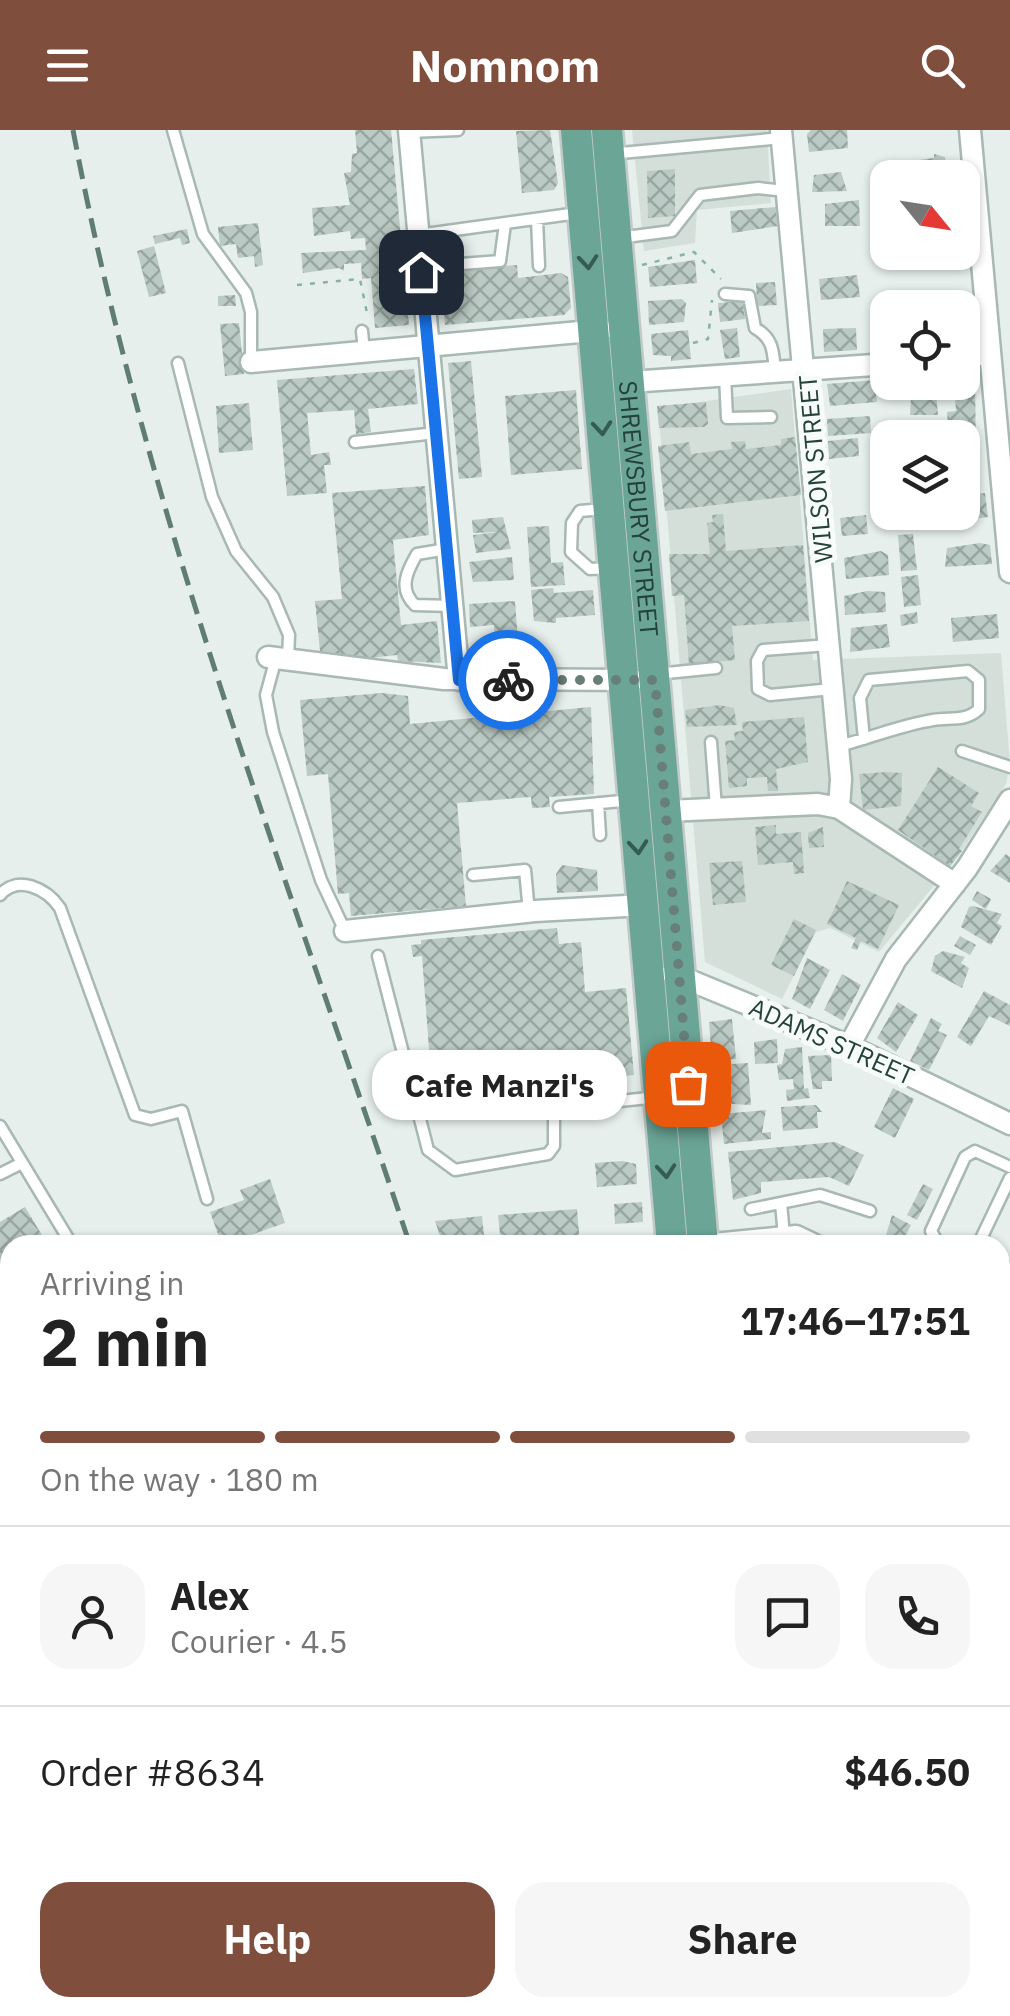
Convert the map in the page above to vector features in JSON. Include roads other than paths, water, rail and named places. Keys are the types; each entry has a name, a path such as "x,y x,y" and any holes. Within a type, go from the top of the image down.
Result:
{"main road":[{"name":"SHREWSBURY STREET","path":"576,130 584,212 609,330 630,382 645,678 634,800 644,905 664,973 702,1235"},
{"name":"SHREWSBURY STREET","path":"608,142 617,238 609,330 610,509 615,568 645,678 668,811 659,1097 671,1235"}],"street":[{"path":"970,130 1010,572"},
{"path":"409,131 459,680"},
{"name":"WILSON STREET","path":"781,134 834,689 840,808"},
{"path":"251,362 365,337 428,346 609,330"},
{"path":"980,355 988,354"},
{"path":"630,382 870,366"},
{"path":"277,658 459,680 645,678"},
{"path":"849,1046 896,959 954,884 1010,800"},
{"path":"668,811 818,804 840,808 954,884"},
{"path":"345,931 644,905"},
{"name":"ADAMS STREET","path":"664,973 849,1046 1010,1124"}],"lane":[{"path":"173,130 203,234 246,293 252,312 251,362"},
{"path":"409,131 458,130"},
{"path":"608,142 781,134"},
{"path":"617,238 672,230 692,200 700,195 758,188 787,192"},
{"path":"418,235 584,212"},
{"path":"537,219 539,266"},
{"path":"450,231 460,264 500,261 504,224"},
{"path":"723,295 749,296 755,328 767,334 774,347 775,373"},
{"path":"178,362 212,497 236,551 274,597 288,635 266,694 273,732 321,880 345,931"},
{"path":"725,376 727,418 770,416"},
{"path":"355,442 436,433"},
{"path":"610,509 580,511 572,523 571,552 590,569 615,568"},
{"path":"447,549 417,554 405,574 407,598 415,605 452,606"},
{"path":"830,645 764,650 757,661 758,688 770,695 834,689"},
{"path":"645,678 716,668"},
{"path":"838,746 864,740 934,720 967,718 979,709 979,680 968,672 868,680 860,698 864,740"},
{"path":"711,742 716,809"},
{"path":"962,751 1010,767"},
{"path":"559,806 634,800"},
{"path":"598,803 600,835"},
{"path":"474,875 525,870 529,912"},
{"path":"0,894 20,884 36,887 60,908 135,1115 151,1119 182,1112 207,1199"},
{"path":"378,956 428,1150 455,1170 548,1154 554,1146 554,1115 562,1107 659,1097"},
{"path":"0,1126 66,1235"},
{"path":"934,1235 931,1231 965,1158 975,1151 1010,1168"},
{"path":"0,1174 22,1162"},
{"path":"983,1235 1010,1178"},
{"path":"751,1208 820,1195 870,1212"},
{"path":"781,1203 784,1235"}],"railway":[{"path":"73,130 103,272 179,554 268,831 407,1235"}],"place":[{"name":"Cafe Manzi's","path":"688,1084"}]}
